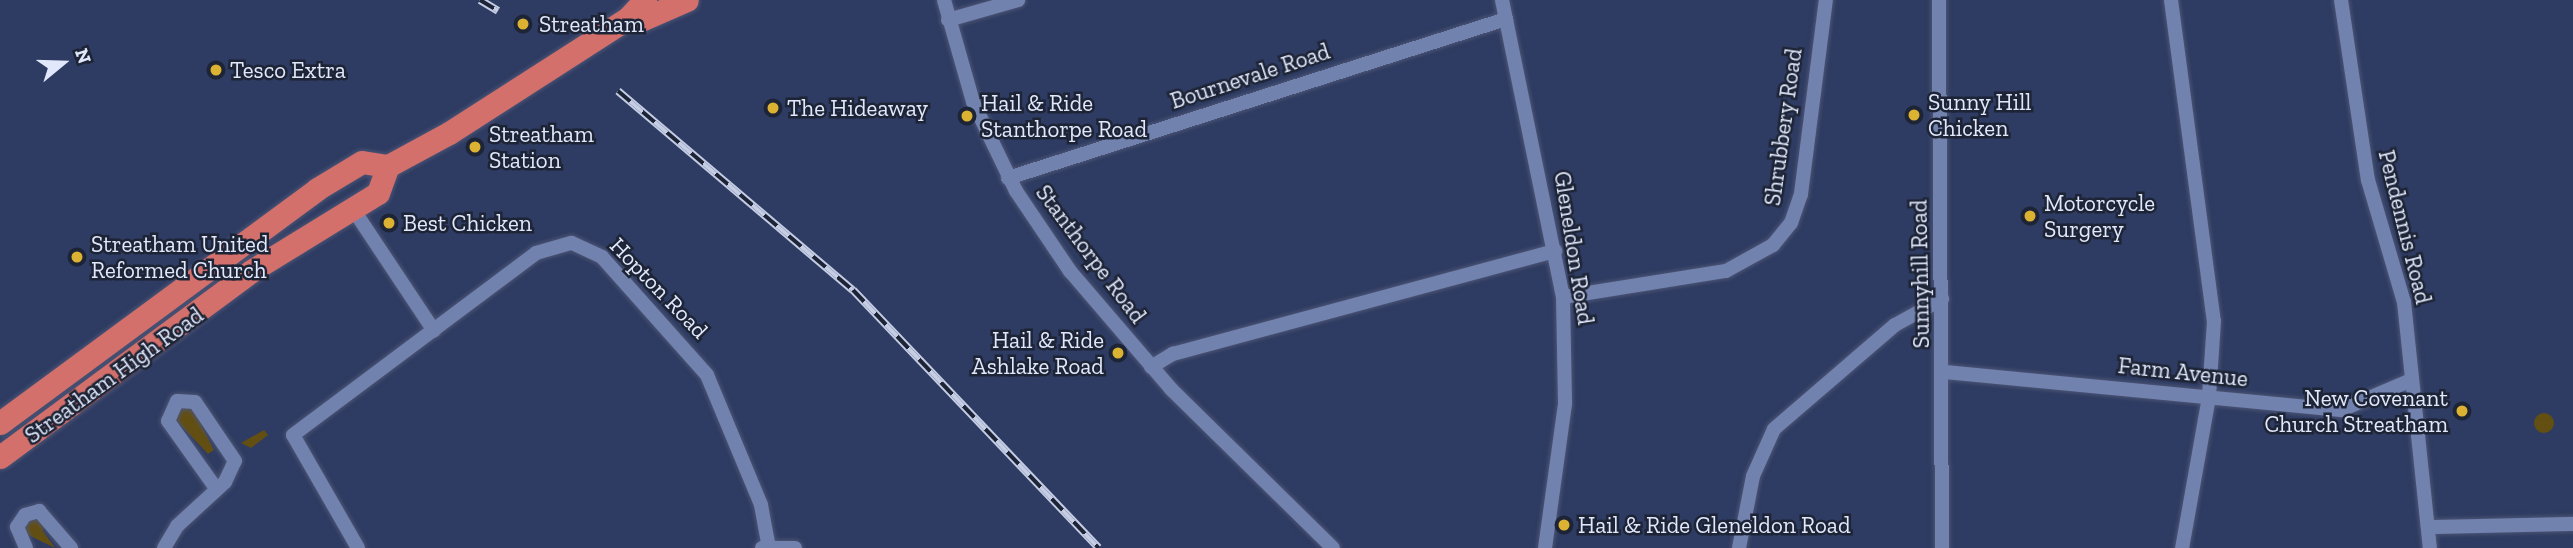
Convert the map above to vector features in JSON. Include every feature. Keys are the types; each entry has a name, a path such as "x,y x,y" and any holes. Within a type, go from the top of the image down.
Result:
{"highway":[{"path":"388,166 628,18 645,0"},
{"path":"628,18 641,20 687,0"},
{"name":"Streatham High Road","path":"0,423 164,296 343,173 362,162 388,166 378,193 251,271 0,457"}],"street":[{"name":"Stanthorpe Road","path":"944,0 960,72 1008,178 1100,312 1151,367 1334,548"},
{"path":"948,20 1018,0"},
{"name":"Gleneldon Road","path":"1502,0 1563,297 1566,404 1545,548"},
{"name":"Shrubbery Road","path":"1563,297 1726,271 1773,244 1791,223 1801,194 1826,0"},
{"name":"Sunnyhill Road","path":"1939,0 1945,372 1942,548"},
{"path":"2171,0 2214,321 2209,397 2182,548"},
{"name":"Pendennis Road","path":"2341,0 2365,168 2404,302 2409,381 2430,527 2430,548"},
{"name":"Bournevale Road","path":"1008,178 1506,19"},
{"path":"353,209 434,331"},
{"name":"Hopton Road","path":"358,548 293,435 536,253 572,243 602,257 707,375 761,505 767,547"},
{"path":"1151,367 1173,354 1555,251"},
{"path":"1739,548 1753,476 1774,429 1895,325 1942,299"},
{"name":"Farm Avenue","path":"1945,372 2341,410 2409,381"},
{"path":"164,548 215,487 233,473 232,449 195,402 177,401 168,421 215,487"},
{"path":"26,548 17,527 25,515 39,511 71,548"},
{"path":"2430,527 2573,524"},
{"path":"767,547 795,548"}],"shaded area":[{"path":"191,405 214,450 208,454 173,417 177,406"},
{"path":"2544,413 2551,416 2554,423 2551,430 2544,433 2537,430 2534,423 2537,416"},
{"path":"264,430 268,435 251,448 241,443"},
{"path":"25,515 44,521 43,531 55,548 24,533"}],"railway":[{"path":"480,0 498,11"},
{"path":"618,91 853,290 1099,548"}],"place":[{"name":"Streatham","path":"523,24"},
{"name":"Tesco Extra","path":"216,70"},
{"name":"The Hideaway","path":"773,108"},
{"name":"Sunny Hill Chicken","path":"1914,115"},
{"name":"Hail & Ride Stanthorpe Road","path":"967,116"},
{"name":"Streatham Station","path":"475,147"},
{"name":"Motorcycle Surgery","path":"2030,216"},
{"name":"Best Chicken","path":"389,223"},
{"name":"Streatham United Reformed Church","path":"77,257"},
{"name":"Hail & Ride Ashlake Road","path":"1118,353"},
{"name":"New Covenant Church Streatham","path":"2462,411"},
{"name":"Hail & Ride Gleneldon Road","path":"1564,525"}]}
